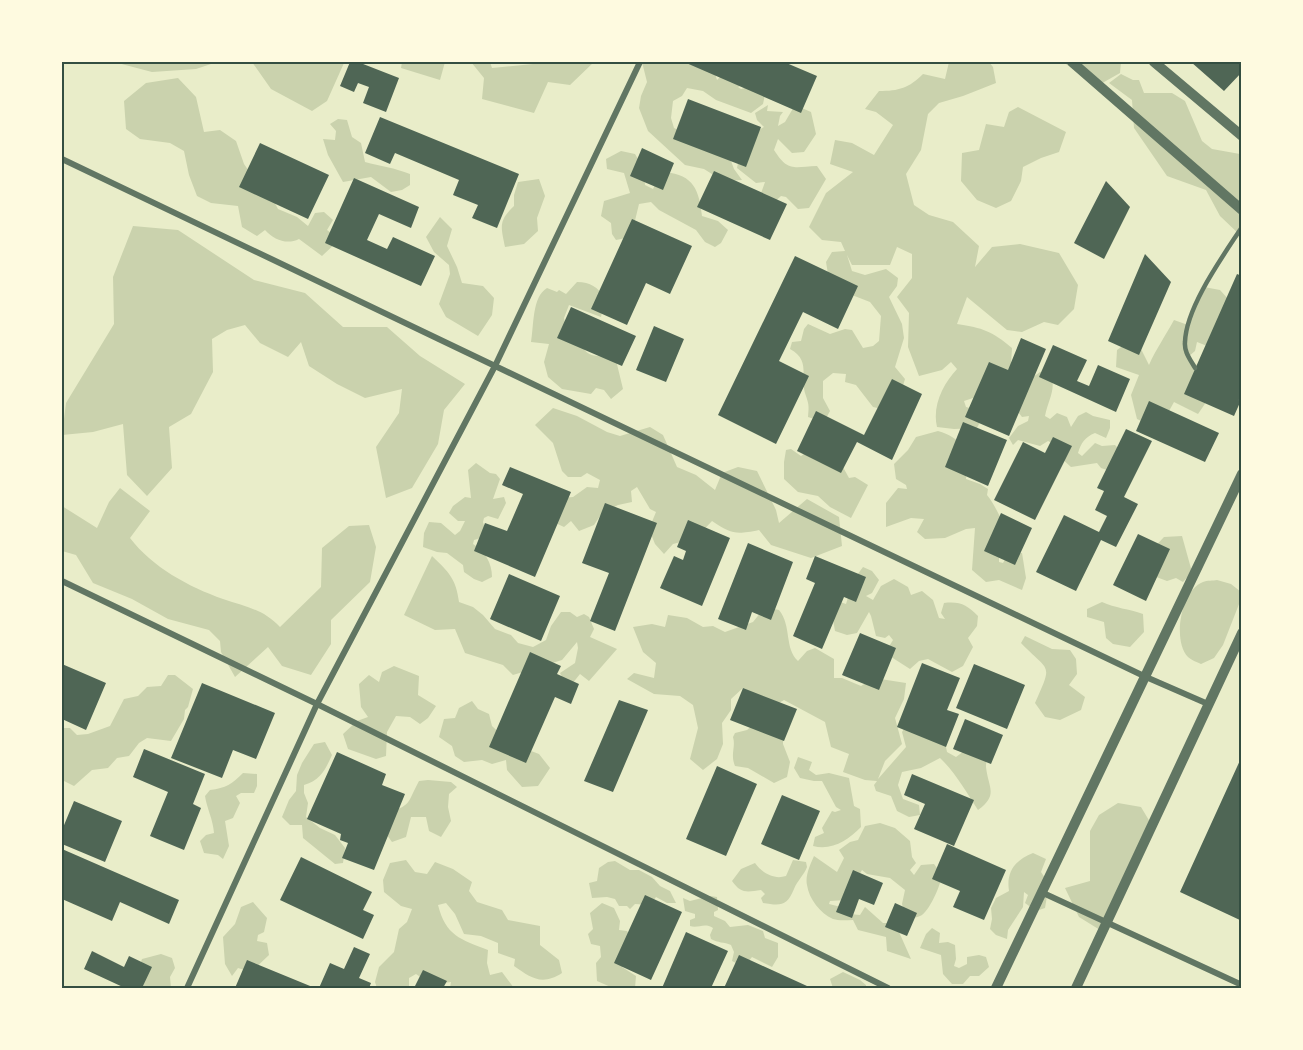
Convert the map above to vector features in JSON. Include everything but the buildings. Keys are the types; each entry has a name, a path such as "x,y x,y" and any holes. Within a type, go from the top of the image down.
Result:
{"street":[{"path":"187,988 317,704 495,366 640,62"},
{"path":"1072,62 1242,210"},
{"path":"1154,62 1242,136"},
{"path":"62,159 1208,704"},
{"path":"996,988 1242,474"},
{"path":"62,581 317,704 888,988"},
{"path":"1076,988 1242,633"},
{"path":"1041,892 1242,985"}],"lane":[{"path":"1195,368 1186,352 1185,341 1194,309 1213,272 1242,227"}],"green space":[{"path":"114,62 217,62 196,69 152,72"},
{"path":"252,62 344,63 327,101 312,111 271,89"},
{"path":"402,62 445,62 440,80 401,68"},
{"path":"471,62 490,62 492,68 533,64 533,62 594,62 570,85 548,82 534,113 482,99 484,78"},
{"path":"642,62 707,62 712,64 717,80 730,67 747,83 738,87 741,89 753,86 766,90 763,104 751,113 716,100 703,91 687,88 682,96 673,101 671,118 674,128 731,161 742,180 723,181 704,169 685,165 648,131 639,108 647,82"},
{"path":"949,62 989,62 993,67 996,83 939,103 928,114 921,150 906,174 914,205 929,215 953,222 979,246 975,267 992,247 1020,244 1059,253 1078,285 1074,309 1058,325 1044,322 1022,332 1007,330 967,297 957,324 987,331 1012,348 1010,381 997,390 964,401 966,407 985,412 977,428 937,427 937,403 947,381 957,369 951,362 942,370 919,376 908,347 909,313 897,297 912,278 912,254 897,247 890,265 852,265 847,255 852,271 865,275 886,269 898,278 897,286 889,297 902,324 904,338 895,367 905,379 898,402 891,411 873,407 856,385 845,382 846,374 833,373 823,381 823,398 830,411 824,422 808,417 803,364 796,353 790,349 792,342 801,341 808,324 830,334 845,329 852,330 863,348 873,346 879,341 881,316 870,302 839,290 829,280 826,262 832,252 845,251 841,242 822,240 809,227 826,193 853,172 830,164 835,140 852,143 874,155 893,125 876,112 865,109 879,91 903,88 923,74 945,79"},
{"path":"1063,62 1121,62 1120,73 1097,86"},
{"path":"1121,74 1133,80 1139,80 1144,93 1172,93 1185,101 1202,141 1212,149 1240,154 1241,236 1220,216 1206,190 1167,176 1134,128 1132,100 1109,83"},
{"path":"178,78 196,97 204,132 220,130 236,141 244,164 257,183 269,192 278,209 297,217 308,226 315,213 324,212 333,220 327,230 340,239 322,256 299,239 290,242 281,240 265,230 257,236 242,227 238,206 211,203 197,196 189,175 184,151 170,143 140,139 126,129 124,101 146,83"},
{"path":"768,105 767,111 783,112 778,126 785,122 795,105 811,112 816,134 804,152 792,153 778,139 774,150 783,162 792,167 817,166 826,179 809,208 798,209 786,197 781,196 769,207 759,199 765,182 756,183 737,168 745,143 764,127 757,120 755,113"},
{"path":"1018,107 1066,132 1059,152 1023,167 1021,181 1011,201 996,208 977,200 961,181 962,153 979,150 986,124 1004,127 1009,112"},
{"path":"338,119 347,120 352,137 361,143 365,162 410,174 410,185 402,190 391,192 371,177 343,182 328,155 323,139 335,140 336,131 330,124"},
{"path":"621,151 635,154 644,169 645,185 653,189 658,178 665,172 683,176 689,180 697,191 702,216 718,221 728,230 721,243 715,247 705,242 696,230 659,210 651,202 639,204 631,237 616,240 612,234 611,223 601,216 604,201 630,193 624,173 607,169 606,159"},
{"path":"539,179 545,196 537,218 538,231 524,244 505,247 502,234 503,220 514,206 514,195 518,182"},
{"path":"440,217 452,229 447,246 462,283 483,286 494,298 492,315 478,336 446,317 439,304 450,274 449,265 434,252 426,237"},
{"path":"133,226 178,230 254,280 305,293 343,327 387,327 420,356 465,384 444,410 438,444 412,488 386,498 376,447 399,413 402,389 365,398 309,366 301,342 288,357 260,343 245,325 227,330 212,339 213,372 191,414 169,427 172,468 147,496 127,475 123,424 93,432 62,435 66,403 114,324 113,277"},
{"path":"577,282 593,286 605,298 601,317 569,305 564,318 567,332 575,337 588,353 615,356 623,389 611,399 604,390 596,388 591,394 562,389 548,377 544,362 549,344 531,342 536,305 542,292 547,288 566,294"},
{"path":"1204,287 1220,290 1239,311 1220,351 1197,342 1195,351 1188,357 1211,378 1215,389 1198,414 1174,402 1164,420 1150,425 1137,419 1131,395 1139,375 1116,367 1117,350 1135,337 1149,365 1174,320 1188,325"},
{"path":"1040,372 1052,376 1053,382 1045,416 1050,419 1057,413 1067,417 1071,427 1078,416 1086,412 1110,420 1106,438 1095,433 1089,436 1078,453 1082,456 1095,443 1102,446 1115,445 1124,455 1116,473 1101,468 1097,463 1071,467 1061,458 1058,446 1048,441 1040,446 1018,440 1013,445 1009,438 1018,426 1028,421 1029,416 1022,417 1015,408 1026,382"},
{"path":"553,408 577,416 607,432 620,436 650,427 663,435 677,467 696,475 715,490 722,473 738,467 757,471 776,510 779,523 807,499 839,517 842,546 811,558 771,545 759,530 734,532 712,521 696,538 673,544 664,554 655,544 649,529 656,512 650,509 637,487 631,491 632,502 618,505 602,513 594,525 579,531 571,521 564,527 547,519 562,498 573,497 587,487 598,488 600,480 587,473 581,477 568,477 562,471 553,443 535,425"},
{"path":"938,431 954,438 963,448 966,479 988,489 987,495 1007,529 999,543 999,562 1003,563 1008,554 1022,553 1026,578 1022,590 999,580 986,582 972,570 975,528 966,529 945,538 925,539 917,532 924,519 911,518 886,527 886,503 898,488 907,489 906,485 896,479 894,464 908,450 916,437"},
{"path":"815,447 838,458 849,478 855,477 868,485 851,518 830,507 818,496 798,492 784,479 786,450 791,449 801,456"},
{"path":"476,463 490,473 496,474 500,479 493,499 504,497 506,503 498,519 488,516 484,518 487,536 474,540 473,544 484,554 492,572 492,577 482,582 464,572 463,565 447,553 423,547 424,533 429,522 441,523 455,535 460,531 465,521 458,521 449,513 453,506 465,497 471,498 468,470"},
{"path":"120,488 150,511 130,538 149,558 184,582 261,612 280,627 321,587 322,548 349,526 369,525 376,547 370,582 331,620 331,644 311,675 282,666 268,647 235,677 221,652 220,641 209,630 168,619 132,599 93,583 76,555 62,551 62,506 97,528 109,502"},
{"path":"1182,536 1192,572 1183,582 1176,578 1167,581 1151,575 1149,553 1164,537"},
{"path":"432,556 451,576 459,602 473,607 495,629 511,635 518,643 533,647 546,640 551,626 561,612 570,612 577,617 584,614 589,617 594,629 590,637 617,649 589,681 580,674 568,689 560,673 575,663 577,642 562,660 513,675 503,665 465,653 455,629 435,630 404,615"},
{"path":"863,567 872,571 879,580 872,593 866,596 873,600 881,586 894,579 908,587 911,595 922,591 933,600 939,618 945,619 941,613 944,603 963,605 978,616 977,626 968,638 973,647 963,666 952,672 928,659 919,661 910,669 885,653 893,640 889,635 885,638 876,636 869,612 857,633 847,635 835,631 831,608 837,601 846,604 854,579"},
{"path":"1217,580 1231,584 1241,592 1241,599 1223,645 1214,658 1201,664 1189,658 1183,650 1180,640 1181,616 1184,605 1195,587 1205,581"},
{"path":"1102,602 1143,614 1144,632 1130,647 1113,644 1106,638 1104,622 1087,617 1087,609"},
{"path":"765,607 779,610 783,616 791,650 798,661 807,651 815,648 834,659 834,678 842,678 861,686 874,678 906,683 904,699 895,718 902,744 885,761 878,779 906,747 902,732 912,717 943,733 947,752 956,757 972,745 987,752 986,767 991,790 984,805 978,810 956,776 940,758 921,768 902,772 898,785 903,799 919,805 920,815 909,817 897,811 891,796 876,791 874,785 877,781 865,780 843,772 849,754 831,747 825,722 784,700 772,707 743,688 731,699 731,710 722,723 723,744 717,759 703,770 690,759 698,728 693,705 680,696 654,694 627,679 634,673 654,678 656,663 643,652 633,627 652,624 665,627 668,615 687,618 703,627 713,626 725,632 753,622"},
{"path":"1025,636 1052,649 1070,650 1076,659 1077,674 1069,685 1085,697 1081,710 1060,720 1045,717 1035,703 1046,669 1021,643"},
{"path":"394,666 419,676 418,695 436,706 428,718 420,724 410,717 396,716 387,732 386,756 376,759 348,749 343,734 357,721 368,717 361,707 359,684 369,675 379,682 382,672"},
{"path":"168,675 175,675 193,689 184,719 171,741 147,738 139,743 129,756 117,758 108,768 92,770 74,786 62,780 62,728 70,728 77,735 88,734 110,726 124,699 138,696 147,687 161,686"},
{"path":"472,701 478,709 489,714 492,726 510,743 539,754 550,768 538,786 522,787 507,770 506,760 492,764 482,760 464,762 455,756 452,746 439,737 444,719 455,718 459,708"},
{"path":"759,720 783,732 783,744 790,762 787,777 774,783 748,768 735,766 734,762 733,737 735,733 747,730"},
{"path":"325,742 332,755 325,770 310,783 304,785 304,793 308,803 306,817 320,828 335,835 345,848 343,863 335,864 303,838 302,825 290,825 282,817 289,800 296,791 297,775 302,763 314,744"},
{"path":"798,757 812,762 809,770 816,775 829,773 849,778 854,806 860,809 861,827 851,836 833,846 813,846 815,837 824,833 822,828 832,811 841,810 836,807 822,781 800,778 794,768"},
{"path":"243,773 257,774 257,786 254,793 241,793 236,796 240,803 233,818 225,821 229,846 223,859 218,855 204,853 200,841 206,835 214,833 205,796 210,790 228,785"},
{"path":"419,781 451,782 457,787 449,794 448,807 451,821 441,837 429,831 426,817 411,817 406,837 392,842 379,824 385,813 408,803"},
{"path":"1118,803 1141,807 1150,822 1100,930 1079,917 1065,888 1090,881 1090,831 1099,815"},
{"path":"880,823 895,828 910,841 912,857 916,863 910,870 914,875 921,865 934,864 942,875 931,904 920,916 906,918 902,904 905,890 890,878 867,874 862,870 845,900 830,901 829,904 845,908 849,914 860,915 865,907 883,923 895,923 911,959 887,951 886,937 858,930 853,920 838,920 828,916 816,905 808,890 807,874 814,856 837,872 844,858 839,850 850,842 858,840 865,826"},
{"path":"1033,853 1046,859 1041,872 1049,884 1045,908 1036,911 1025,903 1028,895 1024,892 1023,907 1008,930 1007,939 996,935 990,929 991,908 996,898 1009,891 1009,878 1013,868 1021,859"},
{"path":"406,860 415,872 427,874 435,862 453,869 472,882 469,891 477,902 502,910 508,920 540,926 540,945 559,960 562,973 543,980 526,974 514,966 515,959 498,953 498,943 481,936 464,934 455,914 446,903 438,905 445,924 462,939 488,950 487,963 490,975 502,972 514,988 450,988 451,982 433,982 416,974 409,978 409,988 377,988 375,982 379,967 394,952 399,929 407,922 412,909 401,906 384,892 383,880 390,863"},
{"path":"793,860 806,862 807,867 786,902 763,903 761,898 765,894 761,890 745,891 738,888 732,881 741,869 755,863 769,875 786,876"},
{"path":"615,861 630,870 639,870 652,877 660,886 670,891 676,903 667,903 656,897 650,905 635,904 630,909 627,906 619,906 615,899 592,898 589,883 597,881 599,868 608,862"},
{"path":"710,896 717,897 718,910 714,912 714,916 725,921 730,927 748,925 763,931 765,938 778,943 778,957 772,967 752,957 744,967 732,961 734,952 731,945 711,939 713,928 690,926 690,920 695,918 695,914 685,911 683,898 690,901"},
{"path":"253,902 267,918 264,932 258,935 257,941 267,943 269,955 251,972 238,968 232,976 225,964 223,937 235,924 241,907"},
{"path":"602,903 614,908 620,921 619,930 627,931 634,940 622,967 636,976 635,988 613,988 597,981 596,963 601,957 600,946 591,944 588,934 593,929 590,913"},
{"path":"932,928 940,933 939,943 948,942 955,945 954,966 959,968 967,964 967,957 979,955 986,957 989,967 979,976 970,976 963,984 952,984 943,974 941,955 920,948 926,934"},
{"path":"161,954 172,958 175,968 170,977 171,988 132,988 142,959"},
{"path":"843,972 860,980 866,988 833,988 830,979"}]}
